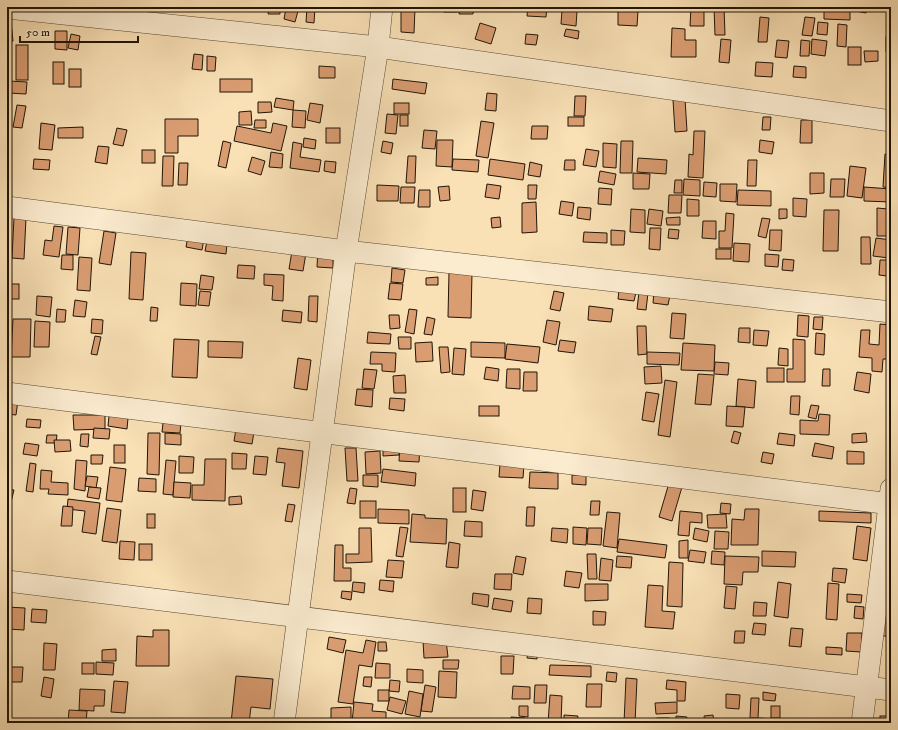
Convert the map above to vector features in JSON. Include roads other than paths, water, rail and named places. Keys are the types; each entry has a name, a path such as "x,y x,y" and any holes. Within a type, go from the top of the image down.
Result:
{"street":[{"path":"284,723 346,251 378,47 382,7"},
{"path":"7,8 378,47 891,121"},
{"path":"7,208 346,251 891,312"},
{"path":"7,393 890,499 862,723"},
{"path":"7,581 891,690"}]}
